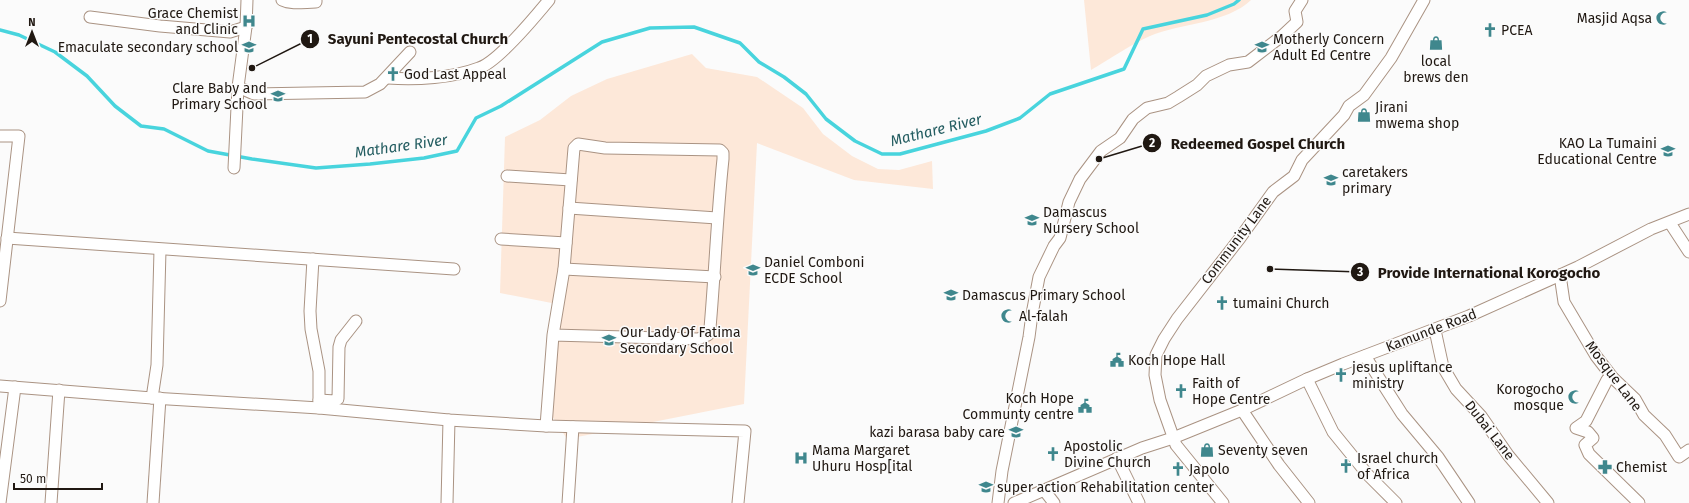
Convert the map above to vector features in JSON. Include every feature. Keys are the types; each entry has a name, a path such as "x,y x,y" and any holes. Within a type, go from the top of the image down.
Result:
{"street":[{"path":"234,166 238,87 246,27 247,0"},
{"path":"282,0 288,3 296,3 316,2 316,0"},
{"path":"388,78 414,80 446,76 480,68 496,58 549,0"},
{"path":"998,503 1002,472 1029,337 1039,277 1054,246 1060,238 1069,202 1080,179 1100,151 1120,138 1133,119 1147,108 1178,98 1197,85 1206,76 1229,65 1248,62 1282,36 1297,22 1295,12 1302,0"},
{"name":"Community Lane","path":"1223,503 1176,445 1160,400 1154,375 1156,355 1184,309 1240,238 1273,192 1294,176 1302,160 1344,115 1349,106 1364,95 1391,58 1424,0"},
{"path":"90,17 160,26 230,32 246,27"},
{"path":"238,87 254,94 365,92 380,84 410,52"},
{"path":"0,136 19,136 0,301"},
{"path":"546,426 553,335 564,269 574,148 578,144 605,148 720,150 723,153 723,158 717,218 710,328 708,335 698,340 553,335"},
{"path":"507,176 571,180"},
{"path":"569,208 717,218"},
{"name":"Kamunde Road","path":"1014,503 1117,458 1173,438 1242,410 1307,379 1435,330 1498,303 1612,250 1651,229 1670,223 1689,214"},
{"path":"1670,223 1689,252"},
{"path":"7,238 160,250 313,258 454,269"},
{"path":"501,239 566,243"},
{"path":"151,503 156,398 160,250"},
{"path":"313,258 310,311 311,329 319,371 319,404"},
{"path":"564,269 714,277"},
{"name":"Mosque Lane","path":"1560,274 1564,302 1596,356 1613,378 1635,399 1644,415 1665,435 1679,457 1689,450"},
{"path":"319,404 335,401 338,398 339,348 341,340 356,320"},
{"name":"Dubai Lane","path":"1435,330 1443,367 1456,389 1481,416 1508,455 1548,503"},
{"path":"1364,356 1402,414 1438,457 1469,503"},
{"path":"1613,378 1607,380 1586,421 1576,428 1588,432 1592,438 1585,445 1589,454 1639,503"},
{"path":"1307,379 1333,432 1368,475 1396,503"},
{"path":"0,386 156,398 319,404 449,420 546,426 744,431 738,503"},
{"path":"0,503 15,387"},
{"path":"51,503 59,390"},
{"path":"1242,410 1278,465 1309,503"},
{"path":"447,503 449,420"},
{"path":"568,503 573,427"},
{"path":"1117,458 1139,503"},
{"path":"1044,490 1054,503"}],"shaded area":[{"path":"1084,0 1251,0 1241,8 1216,19 1150,36 1091,70"},
{"path":"692,54 706,68 757,77 803,108 823,134 852,156 878,169 899,170 932,161 933,189 854,180 757,143 744,404 567,439 545,405 562,305 500,293 505,137 540,120 571,96 607,79"}],"waterway":[{"name":"Mathare River","path":"0,30 19,35 55,52 87,76 115,106 141,126 164,129 208,151 316,168 424,158 457,151 476,118 501,106 602,42 650,28 694,27 740,43 759,62 784,77 806,94 826,119 855,141 882,154 900,154 986,131 1020,118 1050,94 1124,69 1143,29 1207,15 1234,4 1239,0"}],"place":[{"name":"Masjid Aqsa","path":"1663,18"},
{"name":"Grace Chemist and Clinic","path":"249,21"},
{"name":"PCEA","path":"1490,30"},
{"name":"local brews den","path":"1436,43"},
{"name":"Emaculate secondary school","path":"249,47"},
{"name":"Motherly Concern Adult Ed Centre","path":"1262,47"},
{"name":"Sayuni Pentecostal Church","path":"252,68"},
{"name":"God Last Appeal","path":"393,74"},
{"name":"Clare Baby and Primary School","path":"278,96"},
{"name":"Jirani mwema shop","path":"1364,115"},
{"name":"KAO La Tumaini Educational Centre","path":"1668,151"},
{"name":"Redeemed Gospel Church","path":"1099,159"},
{"name":"caretakers primary","path":"1331,180"},
{"name":"Damascus Nursery School","path":"1032,220"},
{"name":"Provide International Korogocho","path":"1270,269"},
{"name":"Daniel Comboni ECDE School","path":"753,270"},
{"name":"Damascus Primary School","path":"951,295"},
{"name":"tumaini Church","path":"1222,303"},
{"name":"Al-falah","path":"1008,316"},
{"name":"Our Lady Of Fatima Secondary School","path":"609,340"},
{"name":"Koch Hope Hall","path":"1117,360"},
{"name":"jesus upliftance ministry","path":"1341,375"},
{"name":"Faith of Hope Centre","path":"1181,391"},
{"name":"Korogocho mosque","path":"1575,397"},
{"name":"Koch Hope Communty centre","path":"1085,406"},
{"name":"kazi barasa baby care","path":"1016,432"},
{"name":"Seventy seven","path":"1207,450"},
{"name":"Apostolic Divine Church","path":"1053,454"},
{"name":"Mama Margaret Uhuru Hosp[ital","path":"801,458"},
{"name":"Israel church of Africa","path":"1346,466"},
{"name":"Chemist","path":"1605,467"},
{"name":"Japolo","path":"1178,469"},
{"name":"super action Rehabilitation center","path":"986,487"}]}
